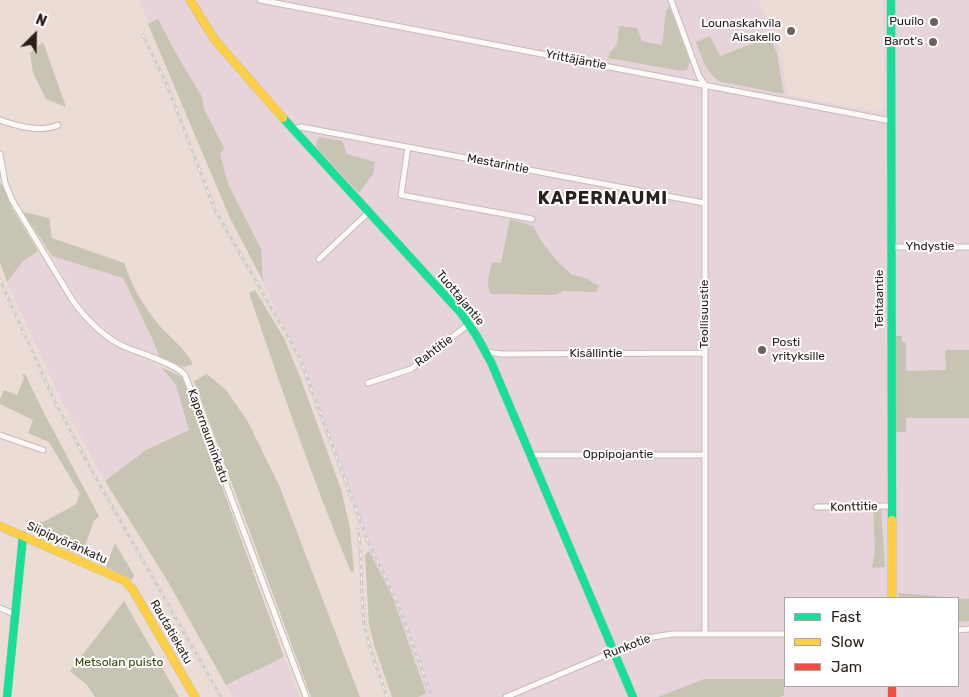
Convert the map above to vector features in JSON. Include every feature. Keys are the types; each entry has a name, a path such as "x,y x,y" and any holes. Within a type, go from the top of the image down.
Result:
{"street":[{"name":"Tuottajantie","path":"190,0 215,40 292,129 469,324 486,352 633,697"},
{"name":"Yrittäjäntie","path":"260,0 891,121"},
{"name":"Teollisuustie","path":"671,0 704,85 706,634"},
{"name":"Tehtaantie","path":"891,0 892,597"},
{"path":"0,120 41,129 58,125"},
{"name":"Mestarintie","path":"292,129 301,126 704,203"},
{"path":"408,146 401,195 532,219"},
{"name":"Kapernauminkatu","path":"0,154 5,183 12,200 84,315 114,341 174,367 183,372 189,382 306,697"},
{"path":"319,259 369,212"},
{"name":"Yhdystie","path":"892,247 969,247"},
{"name":"Rahtitie","path":"368,383 411,369 469,324"},
{"name":"Kisällintie","path":"486,352 501,354 705,353"},
{"path":"0,435 43,450"},
{"name":"Oppipojantie","path":"531,455 705,455"},
{"name":"Konttitie","path":"816,507 891,506"},
{"name":"Siipipyöränkatu","path":"0,526 124,581"},
{"path":"6,697 23,536"},
{"name":"Rautatiekatu","path":"124,581 133,590 195,697"},
{"path":"0,608 14,614"},
{"name":"Runkotie","path":"506,697 646,638 673,634 784,634"}],"shaded area":[{"path":"139,0 758,0 771,25 781,55 788,95 880,112 885,109 883,0 969,0 969,697 418,697 426,692 393,598 369,551 304,377 263,281 230,218"},
{"path":"38,251 80,315 92,329 117,347 161,367 176,385 190,430 146,450 105,481 62,402 7,282 23,261"},
{"path":"52,256 123,278 160,358 126,344 86,313"},
{"path":"284,657 300,697 233,697 226,685"}],"green space":[{"path":"669,6 690,62 687,70 682,71 608,58 610,52 617,45 619,26 637,28 642,41 662,45 666,11"},
{"path":"158,19 202,97 204,109 224,148 220,154 228,184 261,249 263,281 230,218 148,24"},
{"path":"710,36 720,56 770,37 777,53 784,94 721,82 711,74 696,42"},
{"path":"43,42 66,107 46,99 33,73 30,53"},
{"path":"320,137 342,141 347,154 375,162 373,174 359,193 316,147 317,140"},
{"path":"3,184 12,208 38,251 23,261 7,282 0,262 0,185"},
{"path":"23,212 49,218 52,238 124,263 134,288 148,311 186,353 193,364 184,367 160,358 123,278 52,256"},
{"path":"510,219 533,226 542,242 557,261 571,274 587,279 599,286 596,292 563,291 556,295 491,294 488,283 492,262 501,263"},
{"path":"255,290 284,338 341,489 350,528 354,571 351,572 337,538 285,399 249,293"},
{"path":"894,336 902,336 902,341 906,343 906,371 946,370 945,350 969,350 969,418 906,418 906,432 896,432"},
{"path":"161,367 182,377 284,657 226,685 167,580 105,481 146,450 189,430 176,385"},
{"path":"22,374 25,374 99,516 94,521 81,556 27,531 30,525 45,521 75,505 80,494 49,442 28,433 33,420 0,404 4,390 17,395 24,378"},
{"path":"207,374 226,390 248,422 279,485 360,697 311,697 194,381"},
{"path":"881,509 885,567 872,568 875,550 873,510"},
{"path":"115,543 134,575 132,580 106,567"},
{"path":"369,551 393,598 426,693 418,697 392,697 375,648 369,625 365,555"},
{"path":"898,593 944,597 899,597"},
{"path":"959,598 969,598 969,621 959,622"},
{"name":"Metsolan puisto","path":"124,601 179,697 95,697 87,685 70,671"},
{"path":"704,679 784,679 784,695 780,697 658,697"}],"railway":[{"path":"143,35 167,85 215,210 300,358 367,539 399,606 430,692"},
{"path":"0,280 55,402 97,480 221,697"},
{"path":"358,529 364,622 371,651 387,697"}],"traffic: fast":[{"path":"891,0 892,520"},
{"path":"283,118 461,313 476,335 491,362 633,697"},
{"path":"7,697 23,536"}],"traffic: slow":[{"path":"190,0 215,40 283,118"},
{"path":"892,520 892,597"},
{"path":"0,526 125,581 133,590 195,697"}],"traffic: jam":[{"path":"892,687 892,697"}],"place":[{"name":"Puuilo","path":"934,22"},
{"name":"Lounaskahvila Aisakello","path":"791,31"},
{"name":"Barot's","path":"933,42"},
{"name":"Posti yrityksille","path":"762,350"}],"district":[{"name":"KAPERNAUMI","path":"603,199"}]}
